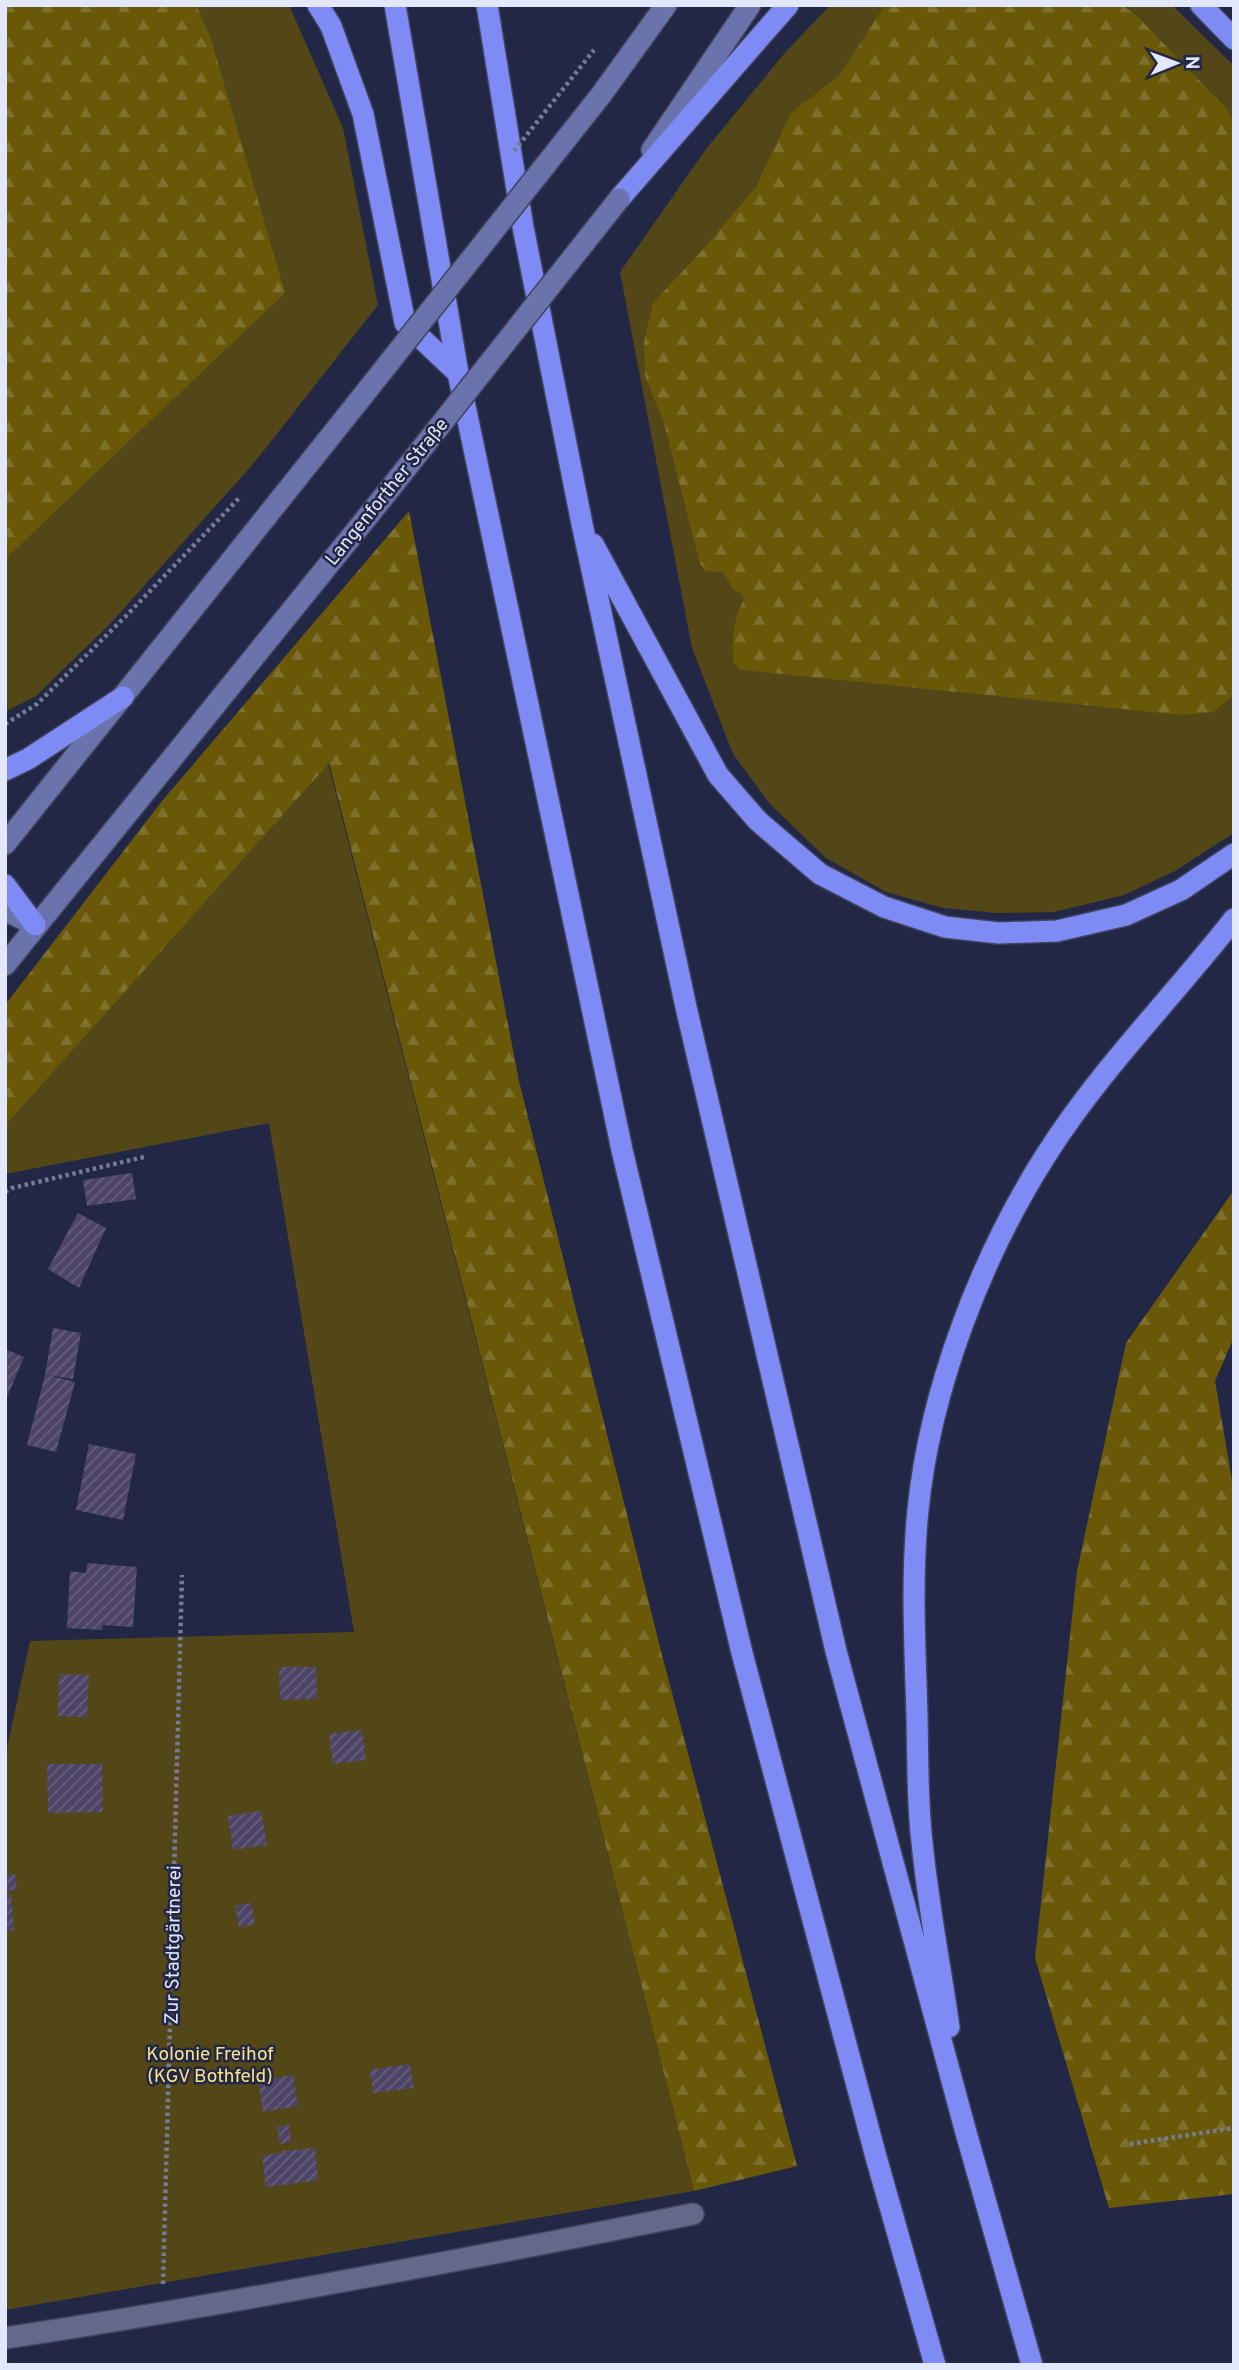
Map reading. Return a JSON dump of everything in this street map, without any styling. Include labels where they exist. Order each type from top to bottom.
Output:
[{"type":"highway","points":[[318,5],[331,26],[363,114],[405,323],[458,373]]},
{"type":"highway","points":[[395,5],[458,373],[622,1150],[739,1640],[872,2144],[935,2365]]},
{"type":"highway","points":[[487,5],[523,227],[582,524],[686,1007],[836,1651],[965,2130],[1032,2365]]},
{"type":"highway","points":[[620,199],[789,5]]},
{"type":"highway","points":[[1201,5],[1234,39]]},
{"type":"highway","points":[[582,524],[718,775],[758,821],[820,874],[884,907],[945,927],[999,933],[1057,932],[1126,915],[1181,890],[1234,854]]},
{"type":"highway","points":[[5,770],[28,760],[123,697]]},
{"type":"highway","points":[[5,885],[36,925]]},
{"type":"highway","points":[[965,2130],[921,1840],[913,1600],[918,1508],[933,1420],[959,1331],[993,1251],[1046,1156],[1103,1075],[1191,974],[1234,919]]},
{"type":"main road","points":[[5,844],[601,95],[666,5]]},
{"type":"main road","name":"Langenforther Straße","points":[[5,965],[620,199],[750,5]]},
{"type":"main road","points":[[5,909],[36,925]]},
{"type":"street","points":[[5,2338],[162,2314],[446,2264],[693,2214]]},
{"type":"path","points":[[5,724],[37,704],[245,492]]},
{"type":"path","points":[[5,1192],[12,1188],[144,1157]]},
{"type":"path","name":"Zur Stadtgärtnerei","points":[[162,2314],[182,1575]]},
{"type":"path","points":[[1130,2144],[1234,2128]]},
{"type":"green space","points":[[5,5],[289,5],[343,128],[378,305],[254,463],[110,624],[36,696],[5,712]]},
{"type":"green space","points":[[5,5],[196,5],[211,39],[285,293],[5,559]]},
{"type":"green space","points":[[830,5],[1172,5],[1234,66],[1234,833],[1175,871],[1124,895],[1054,912],[997,913],[943,908],[886,892],[826,858],[770,804],[733,754],[692,648],[620,272],[706,149],[783,55]]},
{"type":"green space","points":[[885,5],[1121,5],[1135,14],[1226,108],[1234,122],[1234,695],[1213,712],[1181,715],[742,670],[733,662],[735,622],[744,600],[723,572],[707,571],[700,564],[664,423],[645,376],[644,342],[653,303],[756,187],[791,113],[839,76]]},
{"type":"green space","points":[[409,511],[519,1081],[662,1655],[797,2166],[694,2191],[329,763],[5,1126],[5,1005],[162,801]]},
{"type":"green space","name":"Kolonie Freihof (KGV Bothfeld)","points":[[328,763],[694,2191],[5,2310],[5,1757],[30,1641],[354,1632],[269,1123],[5,1174],[5,1126]]},
{"type":"green space","points":[[1234,1190],[1234,1337],[1215,1381],[1234,1492],[1234,2194],[1109,2208],[1035,1958],[1077,1571],[1126,1343]]},
{"type":"building","points":[[132,1173],[136,1199],[87,1206],[83,1180]]},
{"type":"building","points":[[78,1213],[106,1228],[79,1288],[48,1269]]},
{"type":"building","points":[[53,1328],[81,1333],[73,1379],[48,1375],[75,1382],[56,1452],[27,1445],[45,1375]]},
{"type":"building","points":[[5,1349],[24,1357],[5,1402]]},
{"type":"building","points":[[89,1444],[136,1454],[123,1520],[76,1510]]},
{"type":"building","points":[[87,1563],[137,1567],[133,1627],[103,1625],[102,1630],[67,1628],[70,1571],[86,1573]]},
{"type":"building","points":[[279,1667],[316,1667],[317,1699],[280,1700]]},
{"type":"building","points":[[59,1674],[89,1675],[87,1717],[58,1716]]},
{"type":"building","points":[[362,1730],[366,1760],[333,1764],[329,1734]]},
{"type":"building","points":[[47,1764],[102,1764],[103,1812],[48,1813]]},
{"type":"building","points":[[261,1811],[267,1845],[233,1850],[228,1816]]},
{"type":"building","points":[[15,1874],[17,1890],[5,1891],[5,1875]]},
{"type":"building","points":[[11,1894],[14,1930],[5,1931],[5,1895]]},
{"type":"building","points":[[251,1903],[255,1924],[239,1927],[235,1906]]},
{"type":"building","points":[[410,2064],[414,2088],[373,2093],[370,2070]]},
{"type":"building","points":[[293,2075],[298,2106],[263,2112],[258,2081]]},
{"type":"building","points":[[289,2125],[291,2142],[280,2144],[277,2127]]},
{"type":"building","points":[[315,2148],[318,2180],[266,2187],[262,2155]]}]
